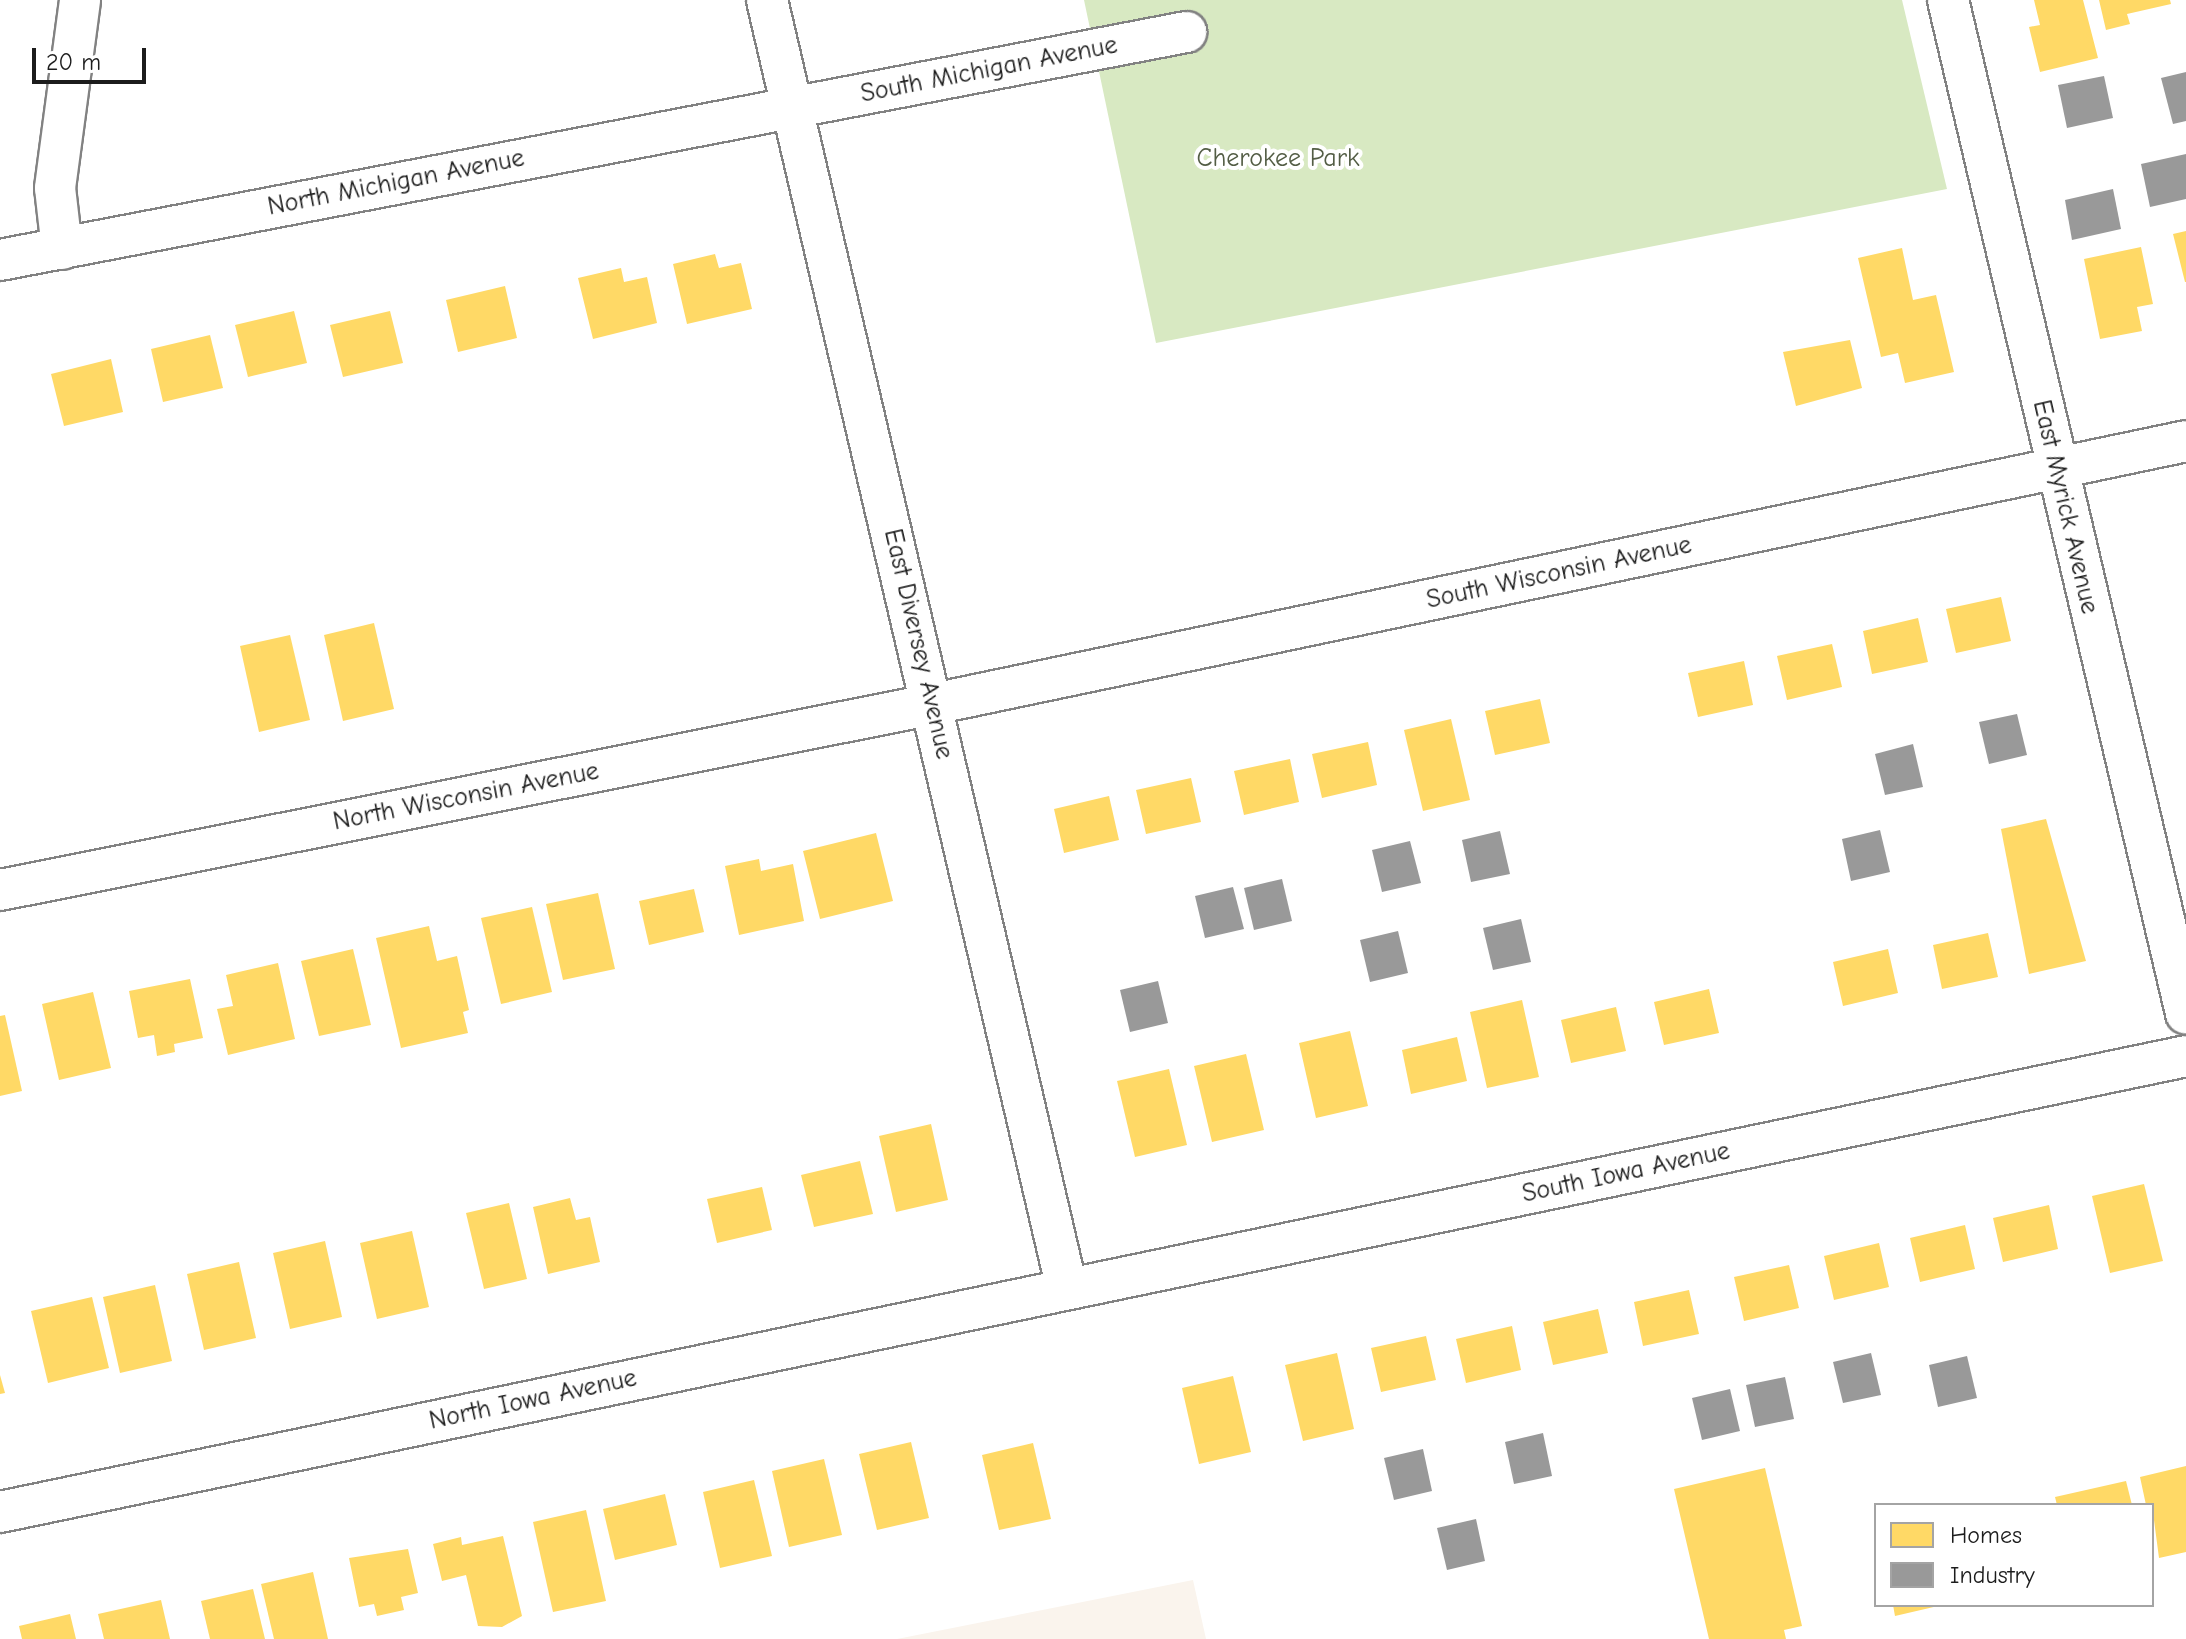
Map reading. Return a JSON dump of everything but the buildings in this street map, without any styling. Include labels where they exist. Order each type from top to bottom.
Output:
[{"type":"street","points":[[62,249],[55,188],[80,0]]},
{"type":"street","name":"East Diversey Avenue","points":[[767,0],[1067,1289]]},
{"type":"street","name":"East Myrick Avenue","points":[[1948,0],[2055,469],[2186,1013]]},
{"type":"street","name":"South Michigan Avenue","points":[[792,106],[1186,32]]},
{"type":"street","name":"North Michigan Avenue","points":[[0,260],[792,106]]},
{"type":"street","name":"South Wisconsin Avenue","points":[[933,704],[2186,441]]},
{"type":"street","name":"North Wisconsin Avenue","points":[[0,890],[933,704]]},
{"type":"street","name":"South Iowa Avenue","points":[[1067,1289],[2186,1056]]},
{"type":"street","name":"North Iowa Avenue","points":[[0,1512],[1067,1289]]},
{"type":"shaded area","points":[[1193,1580],[1206,1639],[897,1639]]},
{"type":"green space","name":"Cherokee Park","points":[[1084,0],[1902,0],[1947,189],[1156,343]]}]
